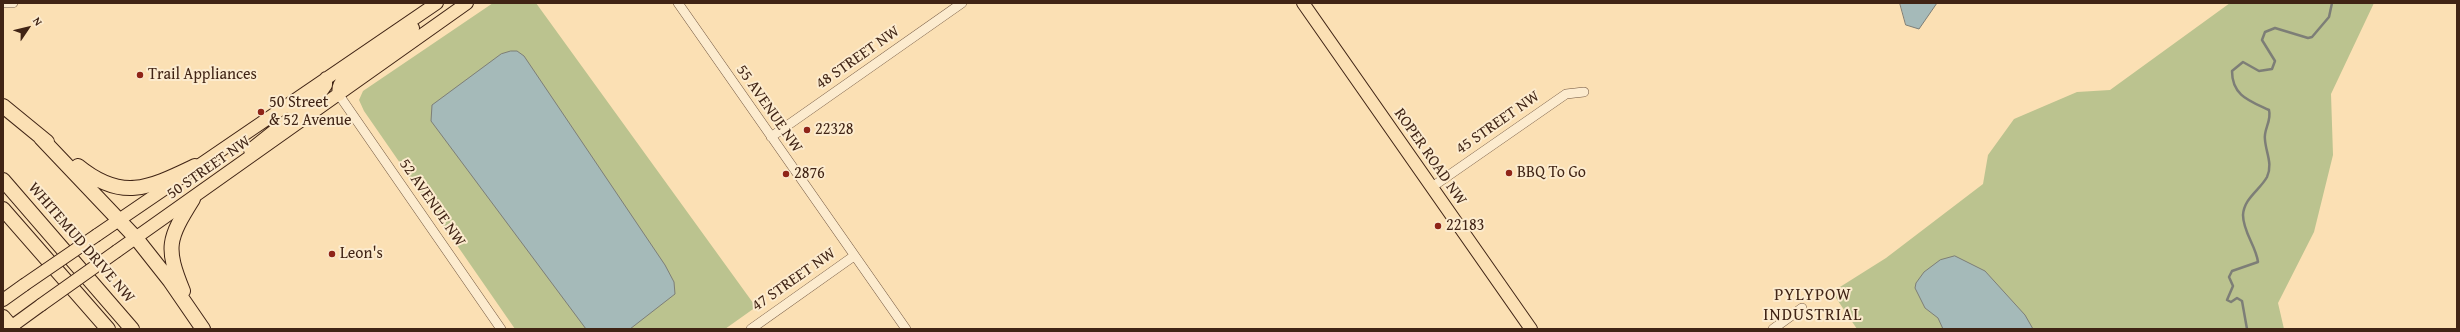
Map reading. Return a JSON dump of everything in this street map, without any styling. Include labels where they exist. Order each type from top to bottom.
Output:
[{"type":"highway","points":[[3,106],[41,138],[94,178],[109,185],[135,190],[160,183],[195,166]]},
{"type":"highway","points":[[41,138],[136,238],[193,313],[203,329]]},
{"type":"highway","name":"WHITEMUD DRIVE NW","points":[[3,180],[132,329]]},
{"type":"highway","points":[[193,199],[173,234],[171,248],[172,262],[193,313]]},
{"type":"highway","points":[[3,208],[108,329]]},
{"type":"main road","name":"50 STREET NW","points":[[3,300],[97,234],[120,220],[195,166],[437,3]]},
{"type":"main road","points":[[339,95],[338,90],[340,84],[346,77],[410,31],[441,3]]},
{"type":"main road","name":"50 STREET NW","points":[[9,325],[41,305],[193,199],[468,3]]},
{"type":"main road","name":"ROPER ROAD NW","points":[[1303,3],[1530,329]]},
{"type":"main road","points":[[231,172],[255,145],[319,95],[326,85],[326,78]]},
{"type":"street","name":"55 AVENUE NW","points":[[678,3],[906,329]]},
{"type":"street","name":"48 STREET NW","points":[[771,137],[962,3]]},
{"type":"street","name":"45 STREET NW","points":[[1432,187],[1566,94],[1584,92]]},
{"type":"street","name":"52 AVENUE NW","points":[[339,95],[501,329]]},
{"type":"street","name":"47 STREET NW","points":[[751,329],[854,256]]},
{"type":"street","points":[[1773,329],[1802,308]]},
{"type":"green space","points":[[493,3],[536,3],[756,307],[725,329],[515,329],[364,111],[359,100],[363,91]]},
{"type":"green space","points":[[2230,3],[2374,3],[2331,94],[2333,155],[2314,232],[2278,303],[2284,329],[1857,329],[1832,292],[1886,258],[1983,184],[1988,155],[2014,119],[2077,92],[2110,90]]},
{"type":"shaded area","points":[[1900,3],[1937,3],[1919,29],[1906,25]]},
{"type":"shaded area","points":[[517,51],[524,56],[665,265],[674,282],[675,294],[630,329],[586,329],[431,121],[432,105],[501,54]]},
{"type":"shaded area","points":[[1955,256],[1985,271],[2025,315],[2033,329],[1943,329],[1938,318],[1925,308],[1915,288],[1916,283],[1924,272],[1940,260]]},
{"type":"waterway","points":[[2247,329],[2242,301],[2237,298],[2231,302],[2227,300],[2233,286],[2229,277],[2232,271],[2258,262],[2255,250],[2245,227],[2243,215],[2249,199],[2264,182],[2269,172],[2265,133],[2270,114],[2269,110],[2249,100],[2239,92],[2235,86],[2232,71],[2243,62],[2259,71],[2272,69],[2275,61],[2262,40],[2265,32],[2275,28],[2308,38],[2312,37],[2329,17],[2332,3]]},
{"type":"place","name":"Trail Appliances","points":[[140,75]]},
{"type":"place","name":"50 Street & 52 Avenue","points":[[261,112]]},
{"type":"place","name":"22328","points":[[807,130]]},
{"type":"place","name":"BBQ To Go","points":[[1509,173]]},
{"type":"place","name":"2876","points":[[786,174]]},
{"type":"place","name":"22183","points":[[1438,226]]},
{"type":"place","name":"Leon's","points":[[332,254]]},
{"type":"district","name":"PYLYPOW INDUSTRIAL","points":[[1813,306]]}]
